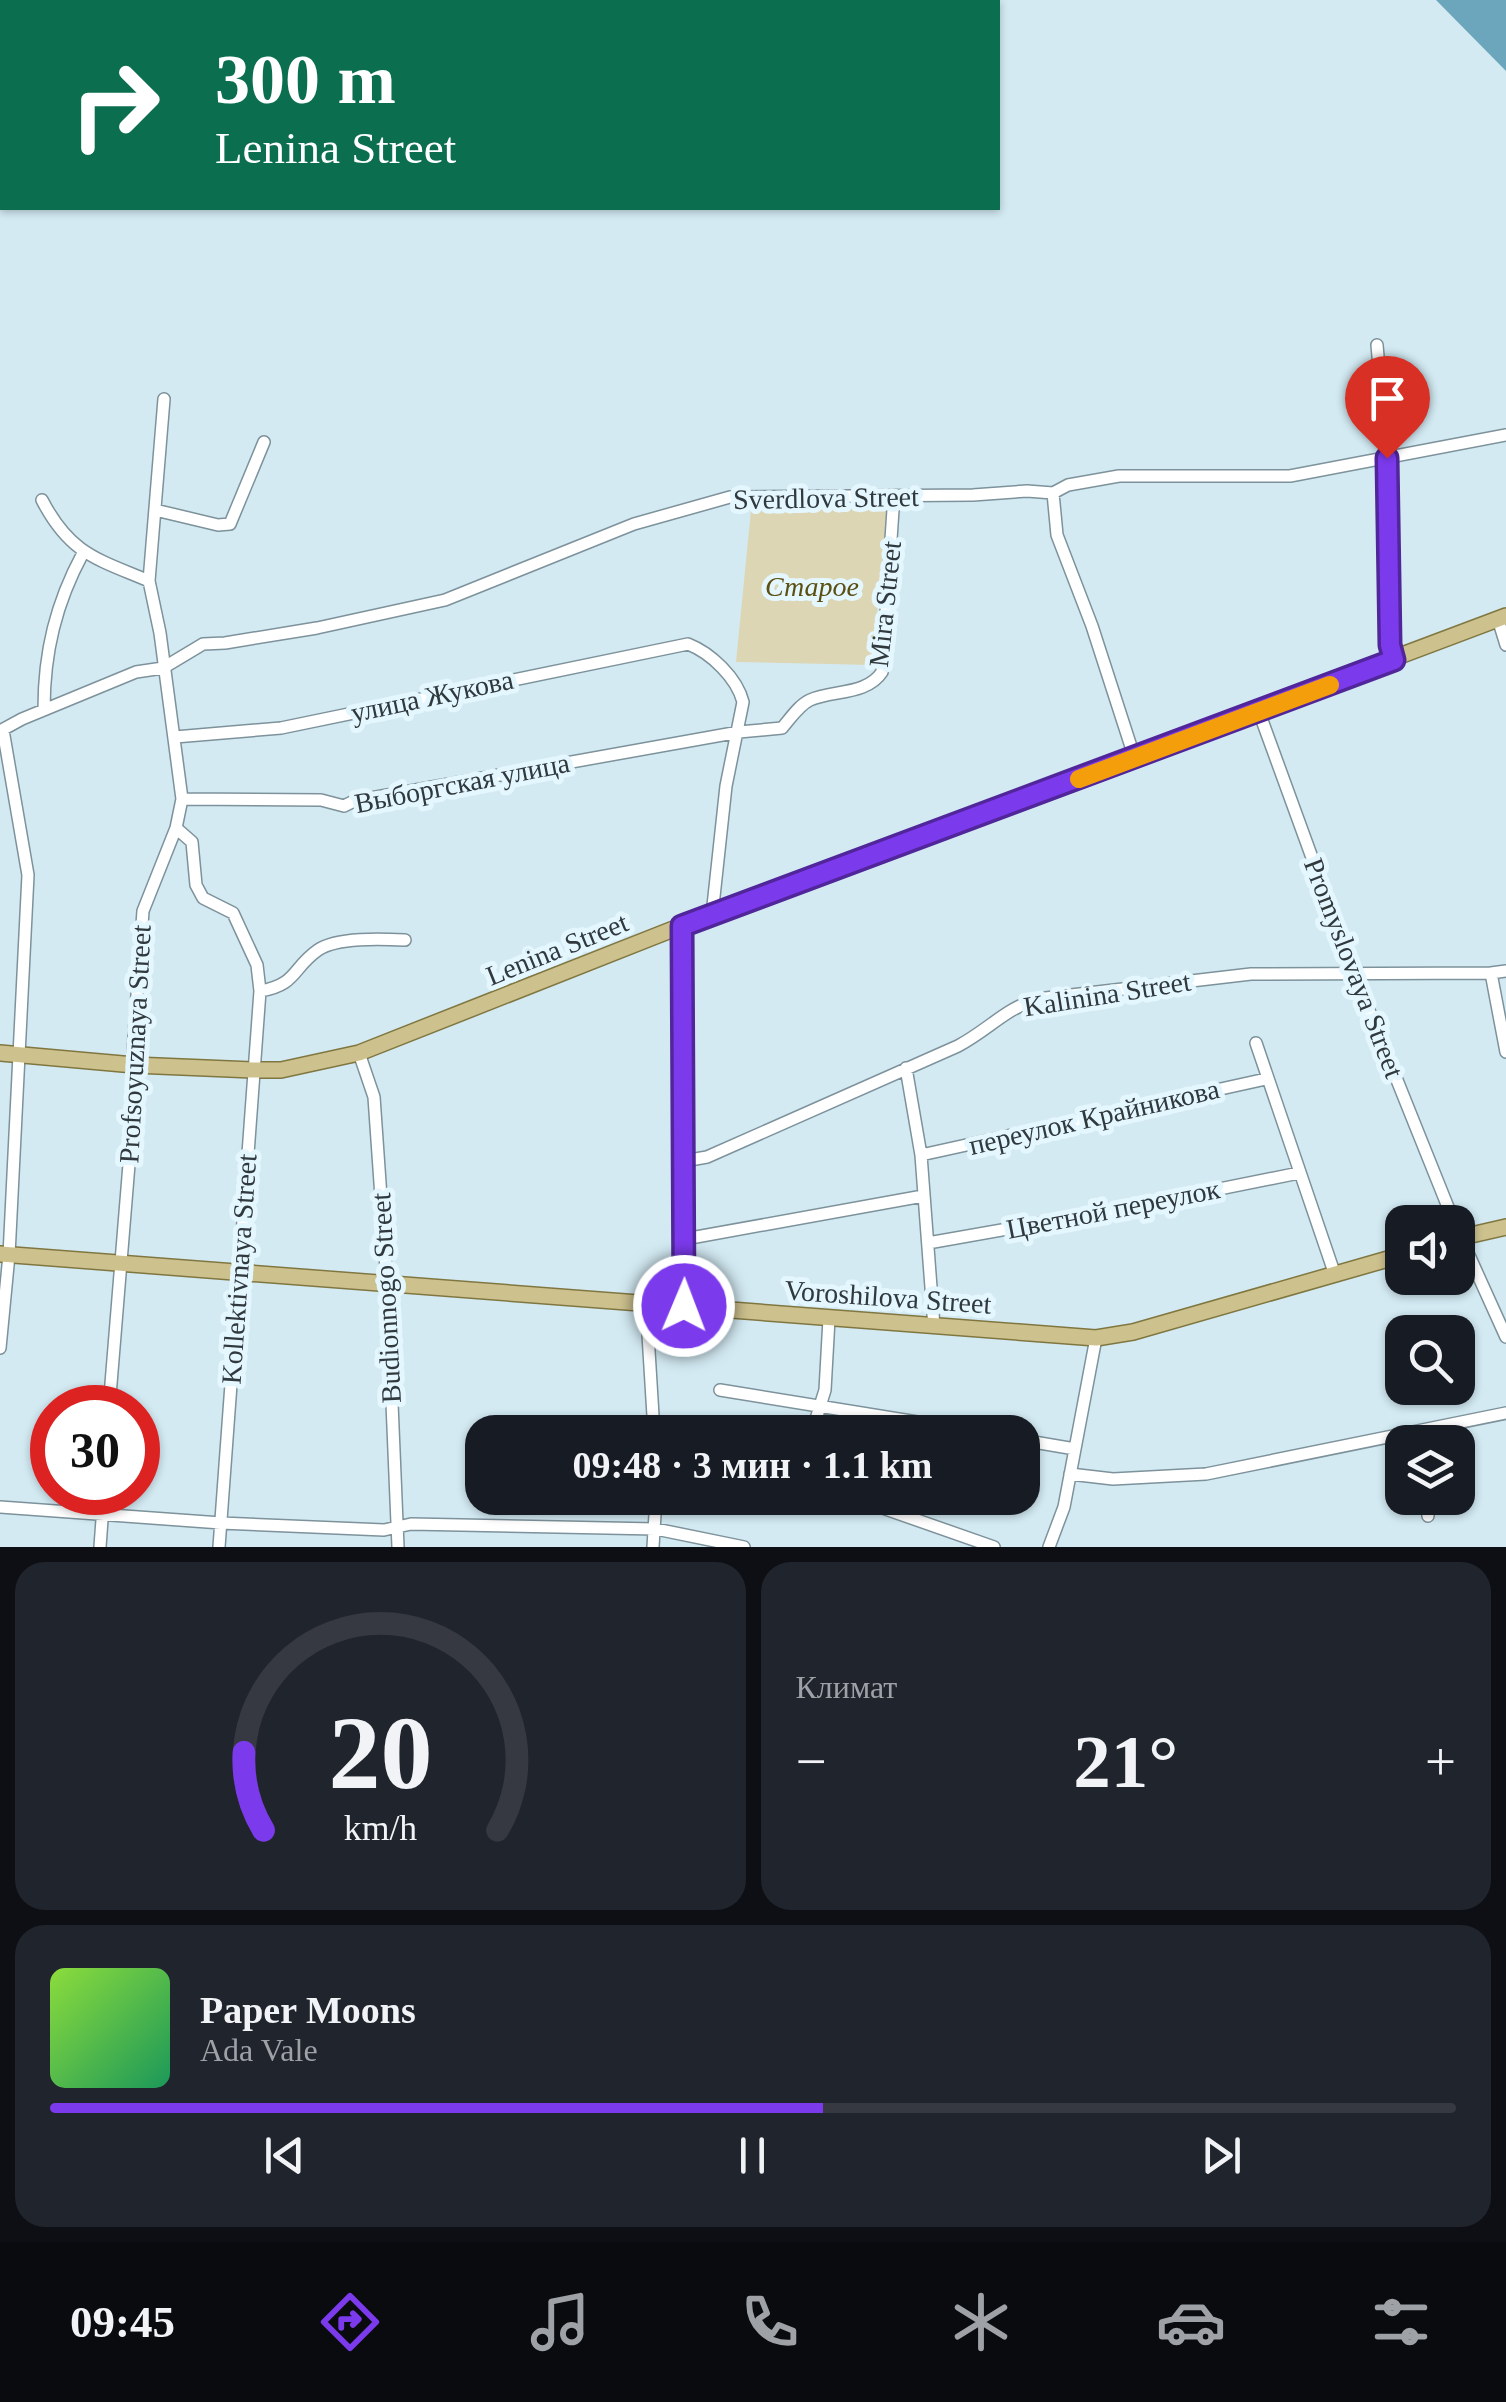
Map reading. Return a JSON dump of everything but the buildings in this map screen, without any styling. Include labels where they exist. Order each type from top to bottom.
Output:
[{"type":"main road","name":"Lenina Street","points":[[0,1054],[134,1066],[254,1070],[317,1064],[359,1052],[682,926],[1502,618]]},
{"type":"main road","points":[[1475,1230],[1506,1226]]},
{"type":"main road","name":"Voroshilova Street","points":[[4,1254],[1096,1338],[1133,1332],[1385,1260]]},
{"type":"street","points":[[1377,345],[1387,458],[1390,645],[1394,660]]},
{"type":"street","name":"Profsoyuznaya Street","points":[[112,1385],[136,1080],[143,911],[176,828],[182,800],[150,581],[164,399]]},
{"type":"street","name":"Sverdlova Street","points":[[2,730],[136,672],[163,668],[203,644],[226,644],[317,628],[445,600],[634,524],[730,497],[974,496],[1027,491],[1053,494],[1068,485],[1119,476],[1290,476],[1506,435]]},
{"type":"street","points":[[155,510],[218,526],[230,524],[264,442]]},
{"type":"street","points":[[1053,494],[1057,535],[1135,758]]},
{"type":"street","name":"Mira Street","points":[[739,732],[782,728],[806,701],[856,690],[876,680],[882,672],[894,495]]},
{"type":"street","points":[[42,500],[52,520],[83,553],[150,581]]},
{"type":"street","points":[[44,710],[52,623],[83,553]]},
{"type":"street","points":[[1502,618],[1506,645]]},
{"type":"street","name":"улица Жукова","points":[[175,737],[281,728],[688,644],[700,648],[740,688],[743,702],[739,732]]},
{"type":"street","name":"Promyslovaya Street","points":[[1259,712],[1354,973],[1446,1205]]},
{"type":"street","points":[[0,1348],[28,875],[2,730]]},
{"type":"street","points":[[712,916],[726,786],[739,732]]},
{"type":"street","name":"Выборгская улица","points":[[182,800],[320,800],[344,806],[354,801],[739,732]]},
{"type":"street","name":"Kollektivnaya Street","points":[[176,828],[192,842],[196,884],[203,898],[233,913],[257,966],[260,991],[219,1547]]},
{"type":"street","points":[[682,926],[684,1306]]},
{"type":"street","points":[[260,991],[282,987],[320,948],[358,938],[406,940]]},
{"type":"street","name":"Kalinina Street","points":[[684,1161],[706,1157],[906,1068],[985,1031],[1014,1006],[1037,1000],[1251,974],[1506,971]]},
{"type":"street","points":[[1491,974],[1506,1052]]},
{"type":"street","points":[[1256,1044],[1335,1275]]},
{"type":"street","name":"Budionnogo Street","points":[[359,1052],[374,1096],[398,1547]]},
{"type":"street","points":[[906,1068],[921,1155],[934,1327]]},
{"type":"street","name":"переулок Крайникова","points":[[921,1155],[1266,1079]]},
{"type":"street","name":"Цветной переулок","points":[[928,1243],[1298,1173]]},
{"type":"street","points":[[685,1239],[923,1196]]},
{"type":"street","name":"Promyslovaya Street","points":[[1475,1271],[1506,1337]]},
{"type":"street","points":[[646,1302],[653,1415]]},
{"type":"street","points":[[818,1415],[830,1319]]},
{"type":"street","points":[[1049,1547],[1064,1507],[1096,1338]]},
{"type":"street","points":[[720,1390],[876,1415]]},
{"type":"street","points":[[1461,1425],[1506,1413]]},
{"type":"street","points":[[1070,1474],[1113,1479],[1206,1474],[1385,1442]]},
{"type":"street","points":[[1040,1443],[1075,1448]]},
{"type":"street","points":[[0,1507],[384,1530],[411,1524],[656,1529],[744,1547]]},
{"type":"street","points":[[653,1547],[656,1515]]},
{"type":"street","points":[[903,1515],[994,1547]]},
{"type":"street","points":[[100,1547],[102,1516]]},
{"type":"green space","name":"Старое","points":[[888,504],[872,665],[736,662],[751,510]]},
{"type":"water","points":[[1436,0],[1506,0],[1506,71]]},
{"type":"slow traffic","points":[[1079,779],[1330,685]]},
{"type":"route","points":[[684,1306],[682,926],[1394,660],[1390,645],[1387,458]]}]
